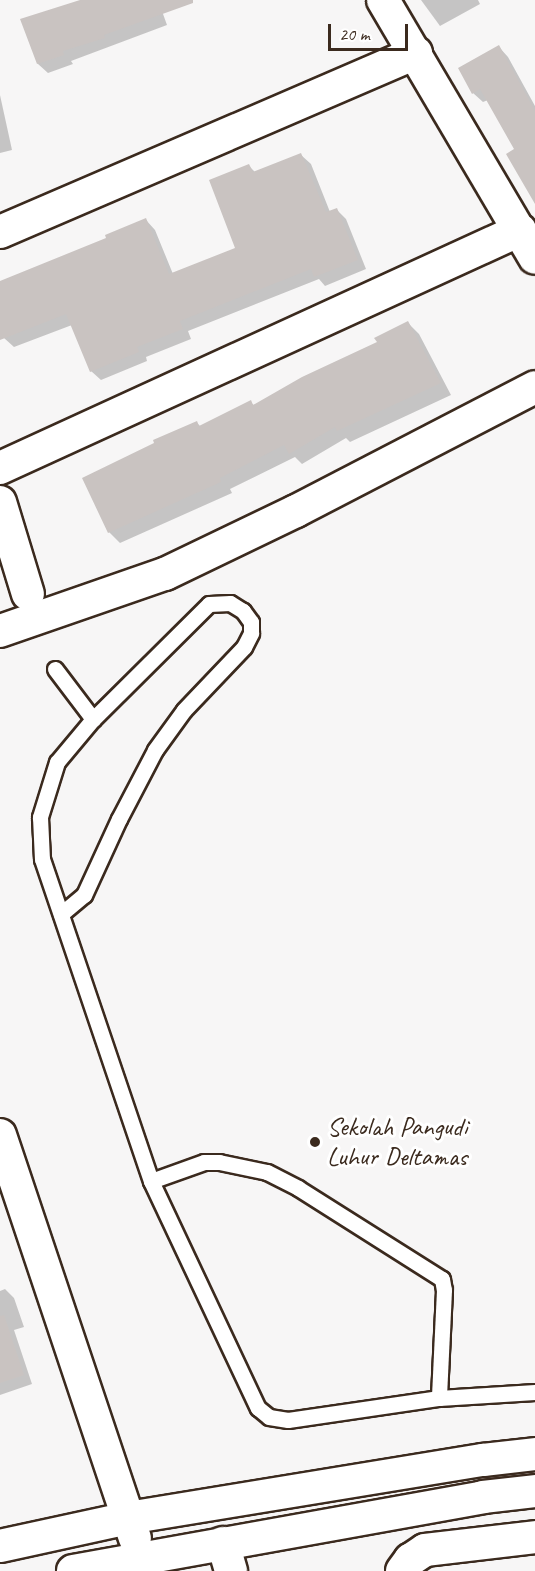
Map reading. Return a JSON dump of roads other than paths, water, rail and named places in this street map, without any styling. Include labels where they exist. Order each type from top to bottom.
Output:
[{"type":"street","points":[[383,0],[535,258]]},
{"type":"street","points":[[0,232],[416,53]]},
{"type":"street","points":[[0,468],[520,230]]},
{"type":"street","points":[[0,632],[165,574],[296,512],[535,387]]},
{"type":"street","points":[[0,502],[28,594]]},
{"type":"street","points":[[0,1135],[141,1558]]},
{"type":"street","points":[[0,1546],[128,1518],[535,1454]]},
{"type":"street","points":[[73,1571],[141,1558],[227,1557],[483,1497],[535,1491]]},
{"type":"street","points":[[402,1571],[410,1560],[424,1550],[535,1537]]},
{"type":"lane","points":[[61,914],[84,895],[119,819],[155,750],[184,710],[244,647],[251,633],[251,622],[243,611],[230,603],[209,604],[93,719],[57,762],[40,817],[42,860],[151,1181],[262,1413],[288,1420],[439,1398],[535,1392]]},
{"type":"lane","points":[[55,669],[93,719]]},
{"type":"lane","points":[[151,1181],[204,1162],[219,1162],[267,1172],[298,1188],[442,1278],[444,1285],[439,1398]]},
{"type":"place","name":"Sekolah Pangudi Luhur Deltamas","points":[[315,1142]]}]
